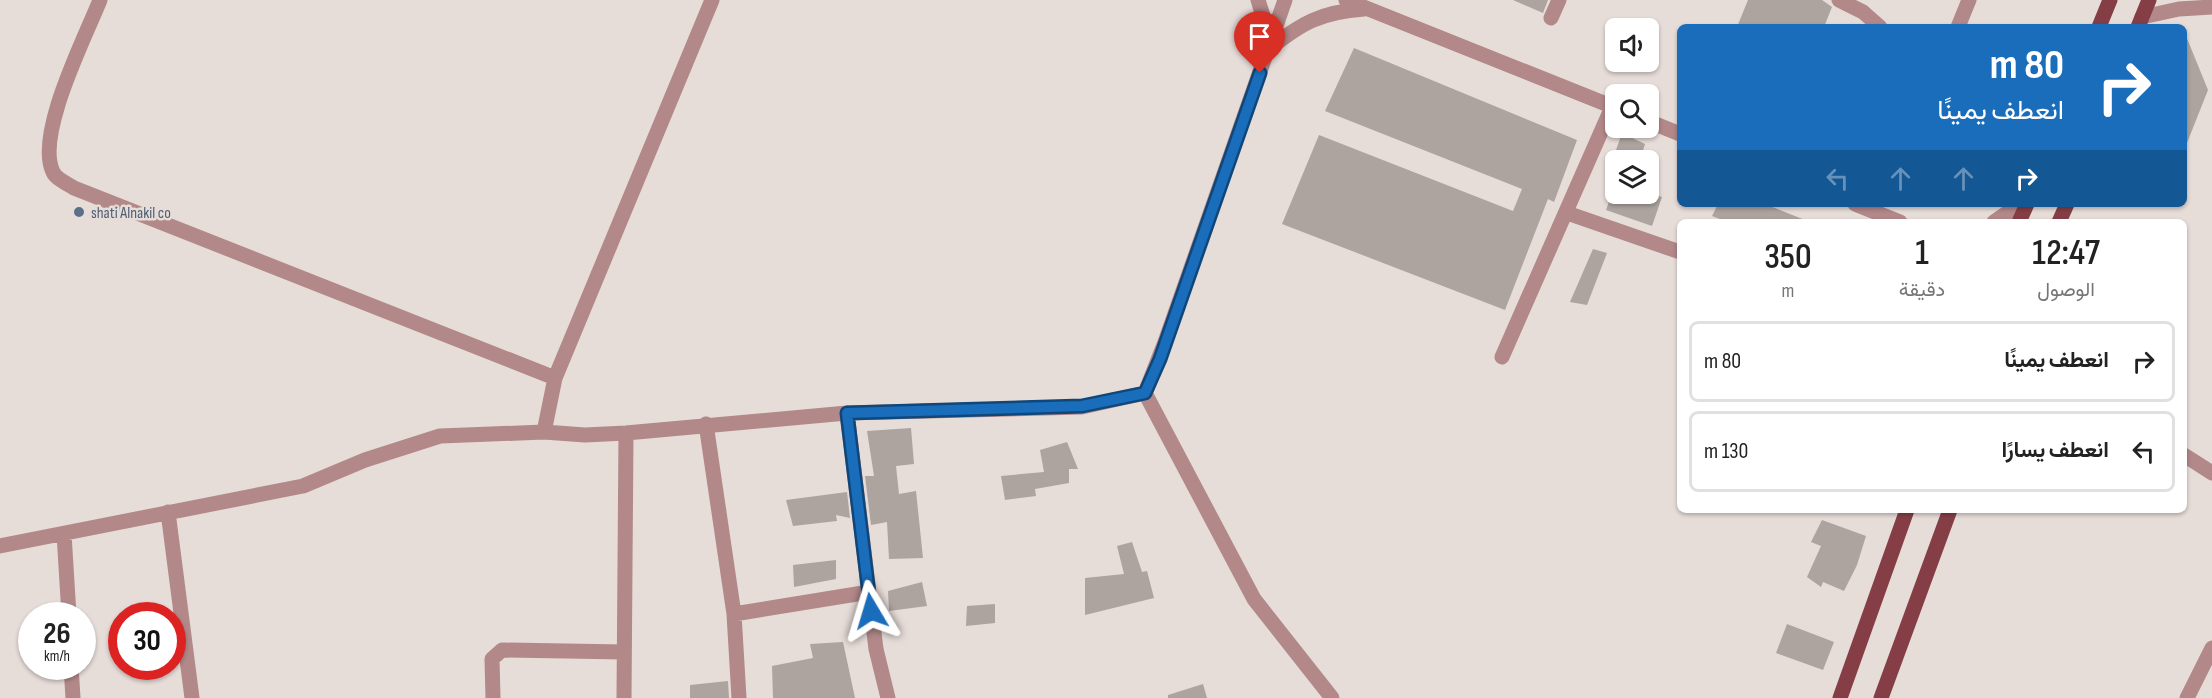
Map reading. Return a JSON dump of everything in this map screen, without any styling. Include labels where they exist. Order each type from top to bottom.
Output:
[{"type":"main road","points":[[2100,24],[2110,0]]},
{"type":"main road","points":[[2140,22],[2149,0]]},
{"type":"main road","points":[[1840,698],[1906,513]]},
{"type":"main road","points":[[1881,698],[1949,513]]},
{"type":"street","points":[[100,0],[52,122],[47,151],[53,174],[75,188],[555,378]]},
{"type":"street","points":[[544,432],[555,378],[712,0]]},
{"type":"street","points":[[1258,0],[1269,46]]},
{"type":"street","points":[[1145,393],[1158,364],[1285,0]]},
{"type":"street","points":[[1551,18],[1559,0]]},
{"type":"street","points":[[1839,0],[1863,12],[1877,24]]},
{"type":"street","points":[[1959,24],[1970,0]]},
{"type":"street","points":[[1269,46],[1318,16],[1339,11],[1355,3],[1605,103]]},
{"type":"street","points":[[2140,22],[2179,9],[2212,8]]},
{"type":"street","points":[[1659,125],[1677,133]]},
{"type":"street","points":[[1502,357],[1605,127]]},
{"type":"street","points":[[1862,207],[1892,219]]},
{"type":"street","points":[[1998,219],[2016,207]]},
{"type":"street","points":[[1566,213],[1677,251]]},
{"type":"street","points":[[0,546],[303,486],[365,460],[440,436],[544,432],[585,435],[847,413],[1082,406],[1145,393]]},
{"type":"street","points":[[1145,393],[1254,599],[1332,698]]},
{"type":"street","points":[[847,413],[876,649],[888,698]]},
{"type":"street","points":[[706,424],[734,614],[739,698]]},
{"type":"street","points":[[624,698],[626,433]]},
{"type":"street","points":[[2187,457],[2212,473]]},
{"type":"street","points":[[168,512],[192,698]]},
{"type":"street","points":[[64,534],[68,602]]},
{"type":"street","points":[[734,614],[869,592]]},
{"type":"street","points":[[493,698],[492,659],[502,650],[624,652]]},
{"type":"street","points":[[2187,698],[2211,652]]},
{"type":"street","points":[[72,680],[73,698]]},
{"type":"building","points":[[1513,0],[1548,0],[1543,13]]},
{"type":"building","points":[[1748,0],[1822,0],[1832,7],[1825,24],[1738,24]]},
{"type":"building","points":[[2187,38],[2208,90],[2187,143]]},
{"type":"building","points":[[1354,48],[1577,140],[1554,202],[1548,199],[1505,310],[1282,224],[1319,135],[1513,211],[1522,189],[1325,111]]},
{"type":"building","points":[[1620,138],[1632,138],[1645,144],[1643,150],[1616,150]]},
{"type":"building","points":[[1659,196],[1662,197],[1652,226],[1606,210],[1608,204],[1659,204]]},
{"type":"building","points":[[1716,207],[1772,207],[1802,219],[1720,219],[1712,216]]},
{"type":"building","points":[[1593,249],[1607,253],[1587,305],[1570,302]]},
{"type":"building","points":[[911,428],[914,464],[896,466],[899,494],[916,491],[923,558],[889,559],[887,522],[871,525],[865,476],[874,476],[867,431]]},
{"type":"building","points":[[1067,442],[1078,469],[1069,469],[1069,483],[1035,489],[1036,496],[1005,500],[1001,476],[1044,472],[1040,450]]},
{"type":"building","points":[[847,492],[850,518],[836,515],[837,521],[793,526],[786,500]]},
{"type":"building","points":[[1822,520],[1866,536],[1857,565],[1844,591],[1823,582],[1821,587],[1807,577],[1821,546],[1811,542]]},
{"type":"building","points":[[1132,542],[1142,572],[1147,571],[1154,598],[1085,615],[1085,578],[1124,574],[1117,546]]},
{"type":"building","points":[[836,560],[836,579],[794,587],[793,565]]},
{"type":"building","points":[[922,582],[927,606],[889,611],[888,591]]},
{"type":"building","points":[[995,604],[995,623],[966,626],[967,606]]},
{"type":"building","points":[[1787,624],[1834,642],[1823,670],[1776,653]]},
{"type":"building","points":[[843,642],[855,698],[773,698],[772,666],[813,658],[810,644]]},
{"type":"building","points":[[728,681],[729,698],[690,698],[690,685]]},
{"type":"building","points":[[1203,684],[1207,698],[1168,698],[1168,695]]},
{"type":"place","name":"shati Alnakil co","points":[[79,212]]},
{"type":"route","points":[[871,611],[847,413],[1082,406],[1145,393],[1160,359],[1260,73]]}]
